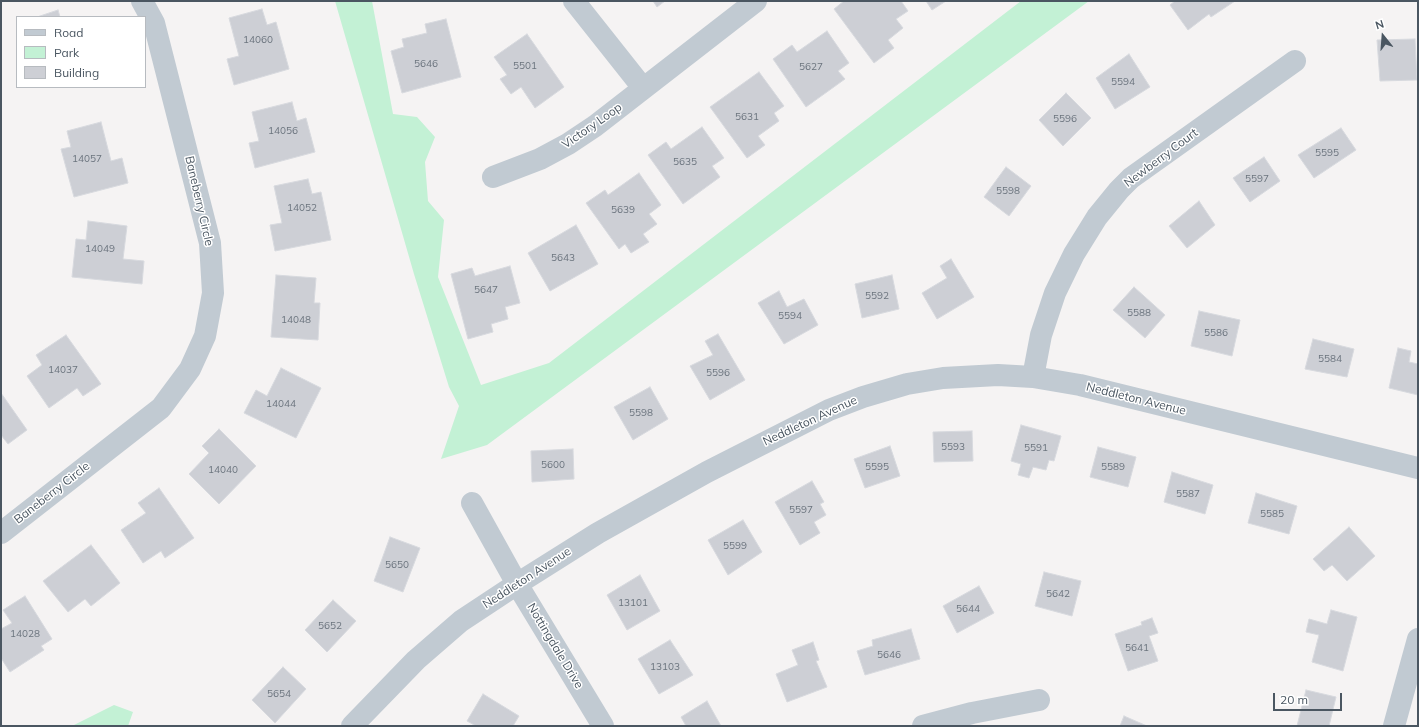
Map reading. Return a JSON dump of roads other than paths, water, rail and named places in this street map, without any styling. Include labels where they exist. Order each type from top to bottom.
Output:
[{"type":"street","name":"Baneberry Circle","points":[[1,533],[129,435],[161,408],[190,368],[205,336],[213,293],[210,243],[154,23],[142,1]]},
{"type":"street","points":[[574,1],[643,88]]},
{"type":"street","name":"Victory Loop","points":[[493,177],[540,159],[568,144],[595,126],[756,1]]},
{"type":"street","name":"Newberry Court","points":[[1033,377],[1041,335],[1055,293],[1074,254],[1097,217],[1119,190],[1131,178],[1295,62]]},
{"type":"street","name":"Neddleton Avenue","points":[[352,726],[416,660],[461,621],[598,533],[707,472],[829,410],[863,397],[900,386],[943,378],[998,375],[1033,377],[1080,385],[1418,468]]},
{"type":"street","name":"Nottingdale Drive","points":[[472,503],[517,584],[603,726]]},
{"type":"street","points":[[1394,726],[1418,639]]},
{"type":"street","points":[[923,726],[972,713],[1039,700]]}]
